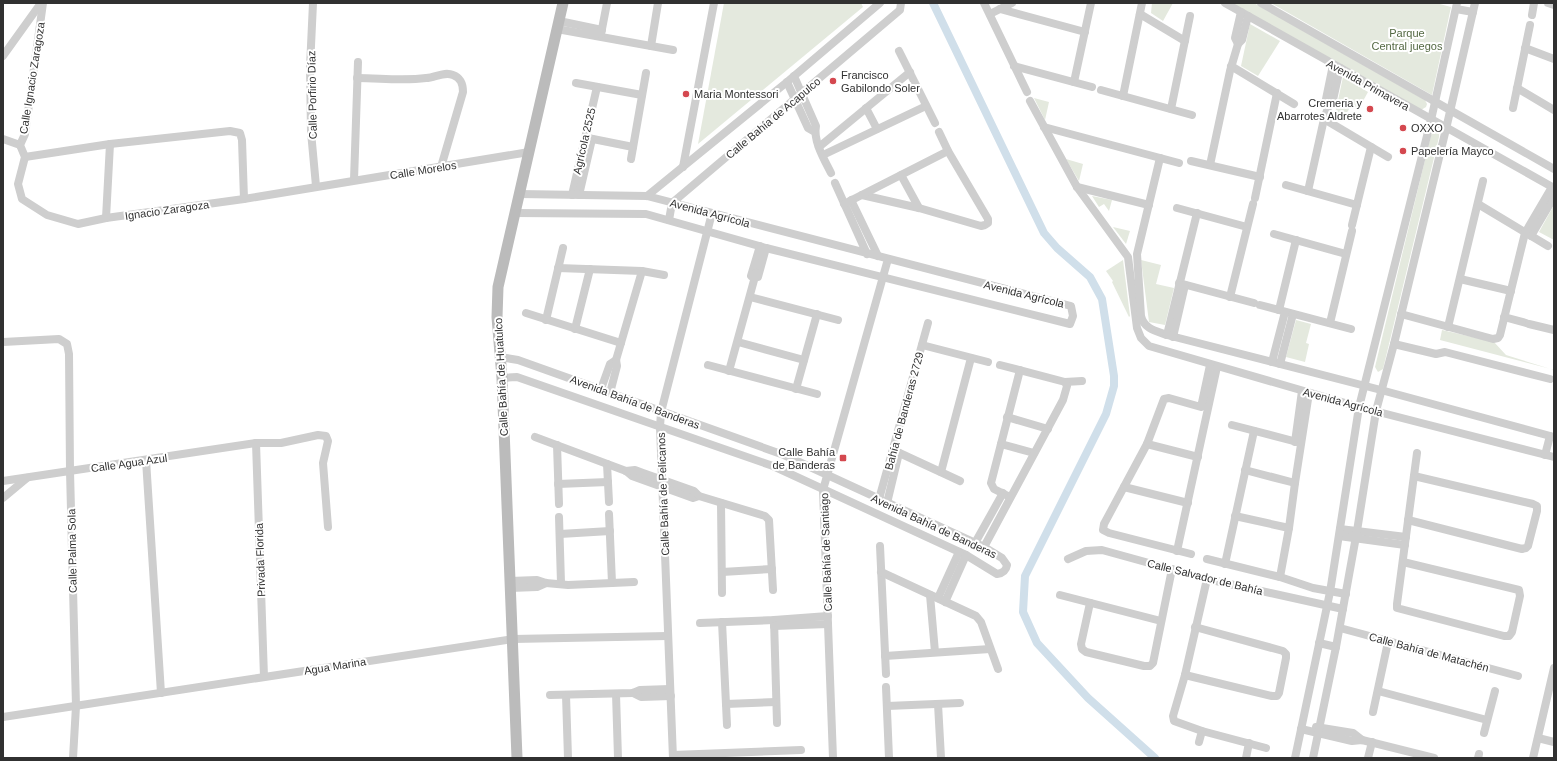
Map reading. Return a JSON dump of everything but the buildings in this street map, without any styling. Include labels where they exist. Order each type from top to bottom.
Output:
[{"type":"street","points":[[3,56],[42,3]]},
{"type":"street","name":"Calle Ignacio Zaragoza","points":[[25,157],[20,145],[25,134],[42,3]]},
{"type":"street","name":"Calle Porfirio Díaz","points":[[313,3],[310,67],[310,110],[316,186]]},
{"type":"street","name":"Calle Bahía de Huatulco","points":[[517,758],[502,378],[497,317],[498,286],[563,3]]},
{"type":"street","points":[[601,33],[607,3]]},
{"type":"street","points":[[651,46],[658,3]]},
{"type":"street","points":[[683,167],[714,3]]},
{"type":"street","name":"Calle Bahía de Acapulco","points":[[672,203],[900,10],[901,3]]},
{"type":"street","points":[[984,3],[1027,92]]},
{"type":"street","points":[[990,14],[1012,3]]},
{"type":"street","points":[[1074,82],[1091,3]]},
{"type":"street","points":[[1123,96],[1142,3]]},
{"type":"street","name":"Avenida Primavera","points":[[1225,3],[1336,67],[1553,188]]},
{"type":"street","name":"Avenida Primavera","points":[[1261,3],[1554,169]]},
{"type":"street","points":[[1313,758],[1340,628],[1376,411],[1394,344],[1451,110],[1475,3]]},
{"type":"street","points":[[1532,15],[1534,3]]},
{"type":"street","points":[[1548,3],[1554,5]]},
{"type":"street","name":"Calle Bahía de Acapulco","points":[[647,196],[787,82],[875,4]]},
{"type":"street","points":[[1296,758],[1330,592],[1359,407],[1431,120],[1457,6],[1473,12]]},
{"type":"street","points":[[1000,9],[1085,32]]},
{"type":"street","points":[[1140,14],[1185,41]]},
{"type":"street","points":[[1210,166],[1231,66],[1238,44],[1242,40],[1244,14]]},
{"type":"street","points":[[1171,109],[1190,16]]},
{"type":"street","points":[[558,25],[601,33],[673,50]]},
{"type":"street","points":[[1513,108],[1530,25]]},
{"type":"street","points":[[1525,48],[1554,59]]},
{"type":"street","points":[[900,51],[935,123]]},
{"type":"street","points":[[354,180],[358,62]]},
{"type":"street","points":[[1014,66],[1092,87]]},
{"type":"street","points":[[1231,66],[1294,104]]},
{"type":"street","points":[[1308,191],[1324,118],[1329,105],[1326,99],[1336,67]]},
{"type":"street","points":[[821,151],[866,108],[910,72]]},
{"type":"street","points":[[631,159],[646,73]]},
{"type":"street","points":[[358,78],[411,80],[445,74],[454,75],[460,79],[463,85],[463,92],[441,167]]},
{"type":"street","points":[[794,76],[816,126],[814,132]]},
{"type":"street","points":[[787,82],[808,128],[814,132],[830,173]]},
{"type":"street","points":[[576,83],[642,95]]},
{"type":"street","name":"Agrícola 2525","points":[[576,195],[589,138],[597,87]]},
{"type":"street","points":[[1517,88],[1554,110]]},
{"type":"street","points":[[1101,90],[1192,114]]},
{"type":"street","points":[[1230,297],[1260,177],[1276,93]]},
{"type":"street","points":[[1030,100],[1077,187],[1128,257],[1137,254]]},
{"type":"street","points":[[821,151],[878,129],[926,106]]},
{"type":"street","points":[[866,108],[878,129]]},
{"type":"street","points":[[1324,118],[1388,157]]},
{"type":"street","points":[[1044,128],[1179,162]]},
{"type":"street","points":[[25,157],[110,144],[230,131],[240,133],[242,140],[244,199]]},
{"type":"street","points":[[862,195],[919,208],[985,226],[988,223],[988,219],[948,151],[939,132]]},
{"type":"street","points":[[589,138],[633,147]]},
{"type":"street","points":[[3,139],[20,145]]},
{"type":"street","points":[[106,218],[110,144]]},
{"type":"street","points":[[1330,323],[1371,147]]},
{"type":"street","points":[[848,202],[948,151]]},
{"type":"street","name":"Calle Morelos","points":[[316,186],[529,152]]},
{"type":"street","name":"Ignacio Zaragoza","points":[[25,157],[18,184],[22,199],[47,215],[78,224],[106,218],[244,199],[316,186]]},
{"type":"street","points":[[1153,349],[1149,338],[1153,333],[1153,330],[1144,324],[1142,320],[1137,254],[1160,158]]},
{"type":"street","points":[[1191,161],[1260,177]]},
{"type":"street","points":[[901,175],[919,208]]},
{"type":"street","points":[[1448,327],[1483,182]]},
{"type":"street","points":[[835,183],[848,202],[878,256]]},
{"type":"street","points":[[1286,185],[1357,205]]},
{"type":"street","points":[[1077,187],[1149,205]]},
{"type":"street","points":[[1401,314],[1448,327],[1498,338],[1500,336],[1504,317],[1528,235],[1553,188]]},
{"type":"street","name":"Avenida Agrícola","points":[[515,213],[646,214],[763,247],[1070,324],[1073,316],[1071,306],[647,196],[519,194]]},
{"type":"street","points":[[1528,235],[1554,196]]},
{"type":"street","points":[[848,202],[867,254]]},
{"type":"street","points":[[669,220],[672,203]]},
{"type":"street","points":[[1478,204],[1552,248]]},
{"type":"street","points":[[1177,208],[1247,227]]},
{"type":"street","name":"Calle Bahía de Pelícanos","points":[[673,756],[660,427],[661,412],[712,213]]},
{"type":"street","points":[[1170,336],[1197,213]]},
{"type":"street","points":[[1274,234],[1346,254]]},
{"type":"street","points":[[1276,363],[1286,312],[1296,240]]},
{"type":"street","points":[[730,371],[756,273],[751,276],[763,247]]},
{"type":"street","points":[[546,320],[563,248]]},
{"type":"street","name":"Avenida Agrícola","points":[[1128,257],[1135,322],[1138,333],[1144,342],[1153,349],[1359,407],[1554,457]]},
{"type":"street","name":"Calle Bahía de Santiago","points":[[833,758],[823,490],[888,259]]},
{"type":"street","points":[[558,268],[642,271],[664,276]]},
{"type":"street","points":[[575,329],[590,269]]},
{"type":"street","points":[[610,393],[617,366],[616,360],[642,271]]},
{"type":"street","points":[[1460,279],[1511,292]]},
{"type":"street","points":[[1182,284],[1351,328]]},
{"type":"street","points":[[750,297],[838,320]]},
{"type":"street","points":[[526,313],[621,344]]},
{"type":"street","points":[[796,389],[817,314]]},
{"type":"street","points":[[1504,317],[1554,328]]},
{"type":"street","name":"Bahía de Banderas 2729","points":[[879,499],[896,451],[928,323]]},
{"type":"street","name":"Avenida Agrícola","points":[[1153,330],[1170,336],[1381,390],[1552,437],[1545,454]]},
{"type":"street","name":"Calle Palma Sola","points":[[3,342],[59,339],[67,344],[69,354],[70,471],[76,706],[73,758]]},
{"type":"street","points":[[738,342],[804,360]]},
{"type":"street","points":[[1394,344],[1436,354],[1445,352],[1550,379]]},
{"type":"street","points":[[922,345],[988,362]]},
{"type":"street","name":"Avenida Bahía de Banderas","points":[[500,357],[518,360],[784,455],[984,547],[1002,558],[1007,565],[1006,570],[997,574],[963,554],[773,466],[516,377],[502,378]]},
{"type":"street","points":[[941,472],[971,358]]},
{"type":"street","points":[[601,390],[610,364],[616,360]]},
{"type":"street","points":[[708,365],[817,394]]},
{"type":"street","points":[[1000,365],[1065,382],[1082,381]]},
{"type":"street","points":[[1191,554],[1109,533],[1103,530],[1104,524],[1147,444],[1164,398],[1201,407],[1214,366]]},
{"type":"street","points":[[1177,551],[1198,458],[1214,366]]},
{"type":"street","points":[[1010,497],[991,487],[991,483],[1020,370]]},
{"type":"street","points":[[984,547],[1064,400],[1067,386],[1065,382]]},
{"type":"street","points":[[1280,577],[1290,528],[1298,442],[1305,392]]},
{"type":"street","points":[[1008,417],[1048,429]]},
{"type":"street","points":[[1232,425],[1298,442]]},
{"type":"street","points":[[1225,564],[1254,431]]},
{"type":"street","name":"Calle Agua Azul","points":[[3,478],[28,477],[256,443],[281,443],[318,435],[326,436],[328,441],[323,463],[328,527]]},
{"type":"street","points":[[535,437],[626,471],[632,476],[662,483],[693,498],[699,496],[765,516],[770,520],[773,590]]},
{"type":"street","name":"Privada Florida","points":[[256,443],[264,677]]},
{"type":"street","points":[[1001,444],[1034,454]]},
{"type":"street","points":[[1147,444],[1198,458]]},
{"type":"street","points":[[557,445],[559,504]]},
{"type":"street","points":[[887,503],[896,451],[960,481]]},
{"type":"street","points":[[1403,562],[1519,590],[1520,596],[1512,632],[1509,636],[1504,636],[1397,608],[1417,452]]},
{"type":"street","points":[[146,460],[161,693]]},
{"type":"street","points":[[607,464],[608,502]]},
{"type":"street","points":[[1245,470],[1294,483]]},
{"type":"street","points":[[1408,520],[1522,549],[1528,546],[1537,511],[1537,506],[1534,504],[1414,476]]},
{"type":"street","points":[[3,498],[28,477]]},
{"type":"street","points":[[558,484],[608,482]]},
{"type":"street","points":[[1124,487],[1188,504]]},
{"type":"street","points":[[975,543],[1002,493]]},
{"type":"street","points":[[721,503],[722,593]]},
{"type":"street","points":[[609,514],[612,583]]},
{"type":"street","points":[[1236,516],[1290,528]]},
{"type":"street","points":[[559,517],[562,583]]},
{"type":"street","points":[[560,534],[610,531]]},
{"type":"street","points":[[1339,533],[1405,541]]},
{"type":"street","points":[[880,546],[886,674]]},
{"type":"street","name":"Calle Salvador de Bahía","points":[[1068,559],[1086,551],[1102,550],[1207,579],[1327,606],[1343,608]]},
{"type":"street","points":[[942,600],[963,554]]},
{"type":"street","name":"Calle Salvador de Bahía","points":[[1207,559],[1280,577],[1313,588],[1346,594]]},
{"type":"street","points":[[722,572],[772,568]]},
{"type":"street","points":[[1090,603],[1081,644],[1082,649],[1086,652],[1144,666],[1150,666],[1153,662],[1172,569]]},
{"type":"street","points":[[882,572],[978,618],[998,670]]},
{"type":"street","points":[[1207,579],[1185,675],[1173,716],[1174,721],[1266,748]]},
{"type":"street","points":[[510,584],[537,580],[546,583],[562,583],[568,585],[634,582]]},
{"type":"street","points":[[930,595],[935,652]]},
{"type":"street","points":[[1060,595],[1161,621]]},
{"type":"street","points":[[700,623],[774,623],[828,620]]},
{"type":"street","points":[[722,622],[727,725]]},
{"type":"street","points":[[774,623],[777,723]]},
{"type":"street","points":[[1185,675],[1272,696],[1277,696],[1279,693],[1286,658],[1286,654],[1283,651],[1196,627]]},
{"type":"street","name":"Calle Bahía de Matachén","points":[[1340,628],[1518,676]]},
{"type":"street","name":"Agua Marina","points":[[3,717],[513,639],[668,636]]},
{"type":"street","points":[[1373,712],[1388,642]]},
{"type":"street","points":[[1319,643],[1336,647]]},
{"type":"street","points":[[885,656],[990,649]]},
{"type":"street","points":[[1533,758],[1552,686],[1554,668]]},
{"type":"street","points":[[886,688],[889,758]]},
{"type":"street","points":[[1378,691],[1487,720]]},
{"type":"street","points":[[1484,732],[1495,691]]},
{"type":"street","points":[[550,695],[633,693],[641,697],[671,692]]},
{"type":"street","points":[[616,694],[618,758]]},
{"type":"street","points":[[566,695],[568,758]]},
{"type":"street","points":[[726,704],[776,702]]},
{"type":"street","points":[[887,706],[960,703]]},
{"type":"street","points":[[938,704],[941,758]]},
{"type":"street","points":[[1302,727],[1319,731],[1353,733],[1362,740],[1434,758]]},
{"type":"street","points":[[1200,742],[1202,730]]},
{"type":"street","points":[[1538,738],[1554,742]]},
{"type":"street","points":[[1368,758],[1372,742]]},
{"type":"street","points":[[1246,758],[1250,743]]},
{"type":"street","points":[[673,756],[780,754],[801,750]]},
{"type":"green space","points":[[724,3],[861,3],[863,7],[698,144]]},
{"type":"green space","points":[[1152,3],[1173,3],[1163,21],[1151,13]]},
{"type":"green space","points":[[1231,3],[1254,3],[1425,100],[1427,104],[1426,107],[1421,110]]},
{"type":"green space","name":"Parque Central juegos","points":[[1271,3],[1436,3],[1451,7],[1432,95]]},
{"type":"green space","points":[[1250,24],[1280,41],[1258,76],[1241,66]]},
{"type":"green space","points":[[1343,77],[1368,92],[1358,110],[1351,106],[1341,122],[1334,119]]},
{"type":"green space","points":[[1034,98],[1049,102],[1045,120]]},
{"type":"green space","points":[[1435,132],[1439,134],[1439,137],[1383,369],[1378,372],[1375,367],[1431,135]]},
{"type":"green space","points":[[1066,159],[1083,164],[1079,181]]},
{"type":"green space","points":[[1092,196],[1112,200],[1109,211],[1104,204],[1099,207]]},
{"type":"green space","points":[[1554,205],[1554,240],[1539,232]]},
{"type":"green space","points":[[1113,227],[1130,231],[1126,244]]},
{"type":"green space","points":[[1123,260],[1129,317],[1112,282],[1113,281],[1106,271]]},
{"type":"green space","points":[[1141,260],[1161,265],[1156,284],[1174,288],[1165,325],[1149,322]]},
{"type":"green space","points":[[1296,320],[1311,324],[1306,343],[1309,344],[1305,362],[1286,357]]},
{"type":"green space","points":[[1442,330],[1494,342],[1506,355],[1550,369],[1440,340]]},
{"type":"waterway","points":[[933,3],[1044,233],[1057,248],[1090,277],[1102,299],[1114,376],[1114,386],[1106,414],[1025,576],[1023,612],[1037,643],[1088,698],[1155,758]]},
{"type":"place","name":"Francisco Gabilondo Soler","points":[[833,81]]},
{"type":"place","name":"Maria Montessori","points":[[686,94]]},
{"type":"place","name":"Cremeria y Abarrotes Aldrete","points":[[1370,109]]},
{"type":"place","name":"OXXO","points":[[1403,128]]},
{"type":"place","name":"Papelería Mayco","points":[[1403,151]]},
{"type":"place","name":"Calle Bahía de Banderas","points":[[843,458]]}]
